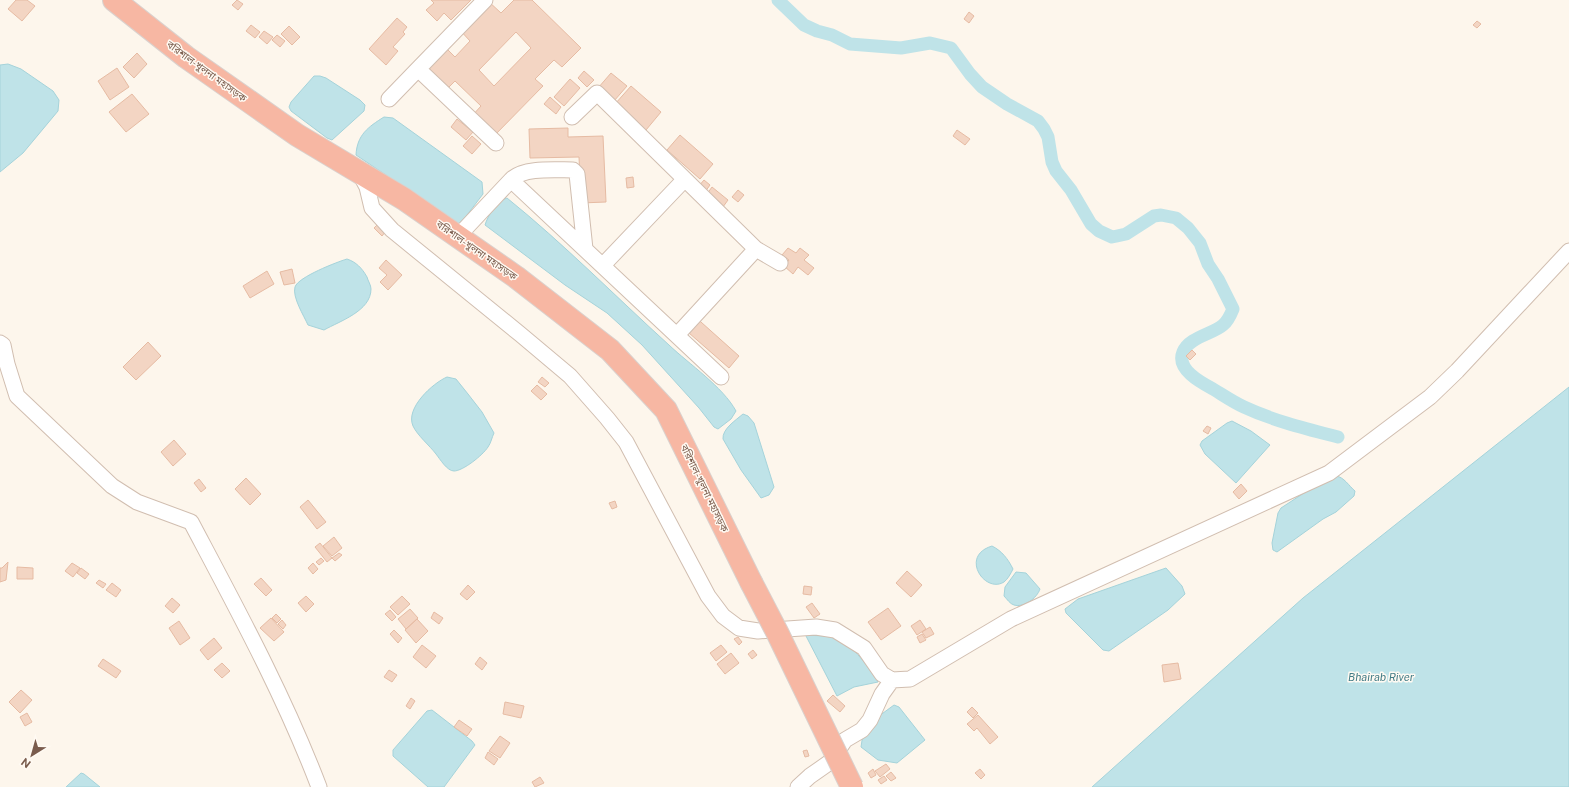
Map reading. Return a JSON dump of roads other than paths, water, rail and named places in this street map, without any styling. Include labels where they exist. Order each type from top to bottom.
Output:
[{"type":"highway","name":"বরিশাল-খুলনা মহাসড়ক","points":[[114,0],[186,57],[297,135],[404,199],[516,277],[610,350],[666,410],[777,632],[852,787]]},
{"type":"street","points":[[389,99],[485,0]]},
{"type":"street","points":[[418,69],[496,143]]},
{"type":"street","points":[[572,117],[597,93],[756,250],[780,263]]},
{"type":"street","points":[[464,231],[514,176],[524,172],[573,170],[576,174],[585,249]]},
{"type":"street","points":[[358,172],[367,187],[372,208],[392,230],[570,376],[607,418],[626,442],[708,596],[722,616],[739,628],[751,630],[816,627],[835,630],[864,648],[882,674],[892,680],[910,679],[1011,619],[1329,473],[1430,397],[1457,371],[1569,251]]},
{"type":"street","points":[[511,180],[721,376]]},
{"type":"street","points":[[606,262],[684,180]]},
{"type":"street","points":[[677,335],[756,250]]},
{"type":"street","points":[[0,343],[3,345],[17,396],[112,486],[138,502],[191,522],[254,642],[302,744],[319,787]]},
{"type":"street","points":[[798,787],[810,776],[830,762],[845,740],[862,730],[870,720],[882,694],[892,680]]},
{"type":"water","points":[[8,64],[21,69],[53,91],[59,100],[58,111],[23,153],[0,172],[0,65]]},
{"type":"water","points":[[314,76],[326,78],[360,100],[365,105],[364,111],[332,140],[327,138],[291,111],[289,107],[291,102]]},
{"type":"water","points":[[384,117],[393,118],[482,182],[483,194],[459,224],[356,155],[359,142],[364,132]]},
{"type":"water","points":[[507,198],[549,233],[669,345],[723,393],[736,411],[731,419],[718,429],[714,427],[699,408],[642,345],[607,313],[565,285],[485,225],[493,209]]},
{"type":"water","points":[[347,259],[358,266],[367,277],[371,286],[370,297],[354,314],[324,330],[308,325],[295,296],[295,287],[303,279],[310,275]]},
{"type":"water","points":[[447,377],[456,379],[482,412],[494,433],[489,445],[482,454],[467,466],[454,471],[446,467],[417,433],[413,426],[412,419],[413,412],[422,397],[428,390]]},
{"type":"water","name":"Bhairab River","points":[[1569,387],[1569,787],[1092,787],[1303,598]]},
{"type":"water","points":[[743,414],[748,416],[754,423],[774,487],[769,495],[761,498],[741,470],[723,439],[723,435],[727,428]]},
{"type":"water","points":[[1232,421],[1251,431],[1270,445],[1236,483],[1205,454],[1200,445],[1202,441]]},
{"type":"water","points":[[1336,476],[1344,480],[1355,491],[1354,496],[1336,512],[1323,519],[1277,552],[1273,550],[1272,543],[1278,513],[1281,508],[1307,491]]},
{"type":"water","points":[[992,546],[999,550],[1013,569],[1004,582],[997,584],[989,583],[983,579],[978,572],[976,565],[977,558],[982,551]]},
{"type":"water","points":[[1166,568],[1182,586],[1185,594],[1168,610],[1109,651],[1103,650],[1066,613],[1065,609],[1078,599]]},
{"type":"water","points":[[1016,572],[1026,573],[1040,589],[1030,602],[1018,606],[1011,604],[1004,596],[1005,587]]},
{"type":"water","points":[[806,636],[830,637],[845,644],[858,655],[878,682],[854,687],[837,696]]},
{"type":"water","points":[[894,705],[899,707],[925,740],[897,763],[878,760],[861,747],[863,734],[879,716]]},
{"type":"water","points":[[432,710],[472,741],[475,745],[444,787],[428,787],[393,756],[393,750],[427,711]]},
{"type":"water","points":[[81,773],[84,774],[100,787],[66,787]]},
{"type":"waterway","points":[[778,0],[804,25],[817,31],[832,35],[850,44],[901,48],[930,43],[951,48],[970,74],[982,87],[1007,104],[1038,121],[1048,137],[1052,162],[1056,171],[1071,190],[1091,224],[1099,231],[1112,237],[1126,234],[1154,216],[1161,215],[1176,218],[1188,228],[1200,243],[1208,264],[1218,279],[1233,309],[1223,325],[1196,339],[1186,347],[1182,358],[1186,369],[1202,383],[1232,401],[1255,412],[1279,421],[1338,437]]}]
